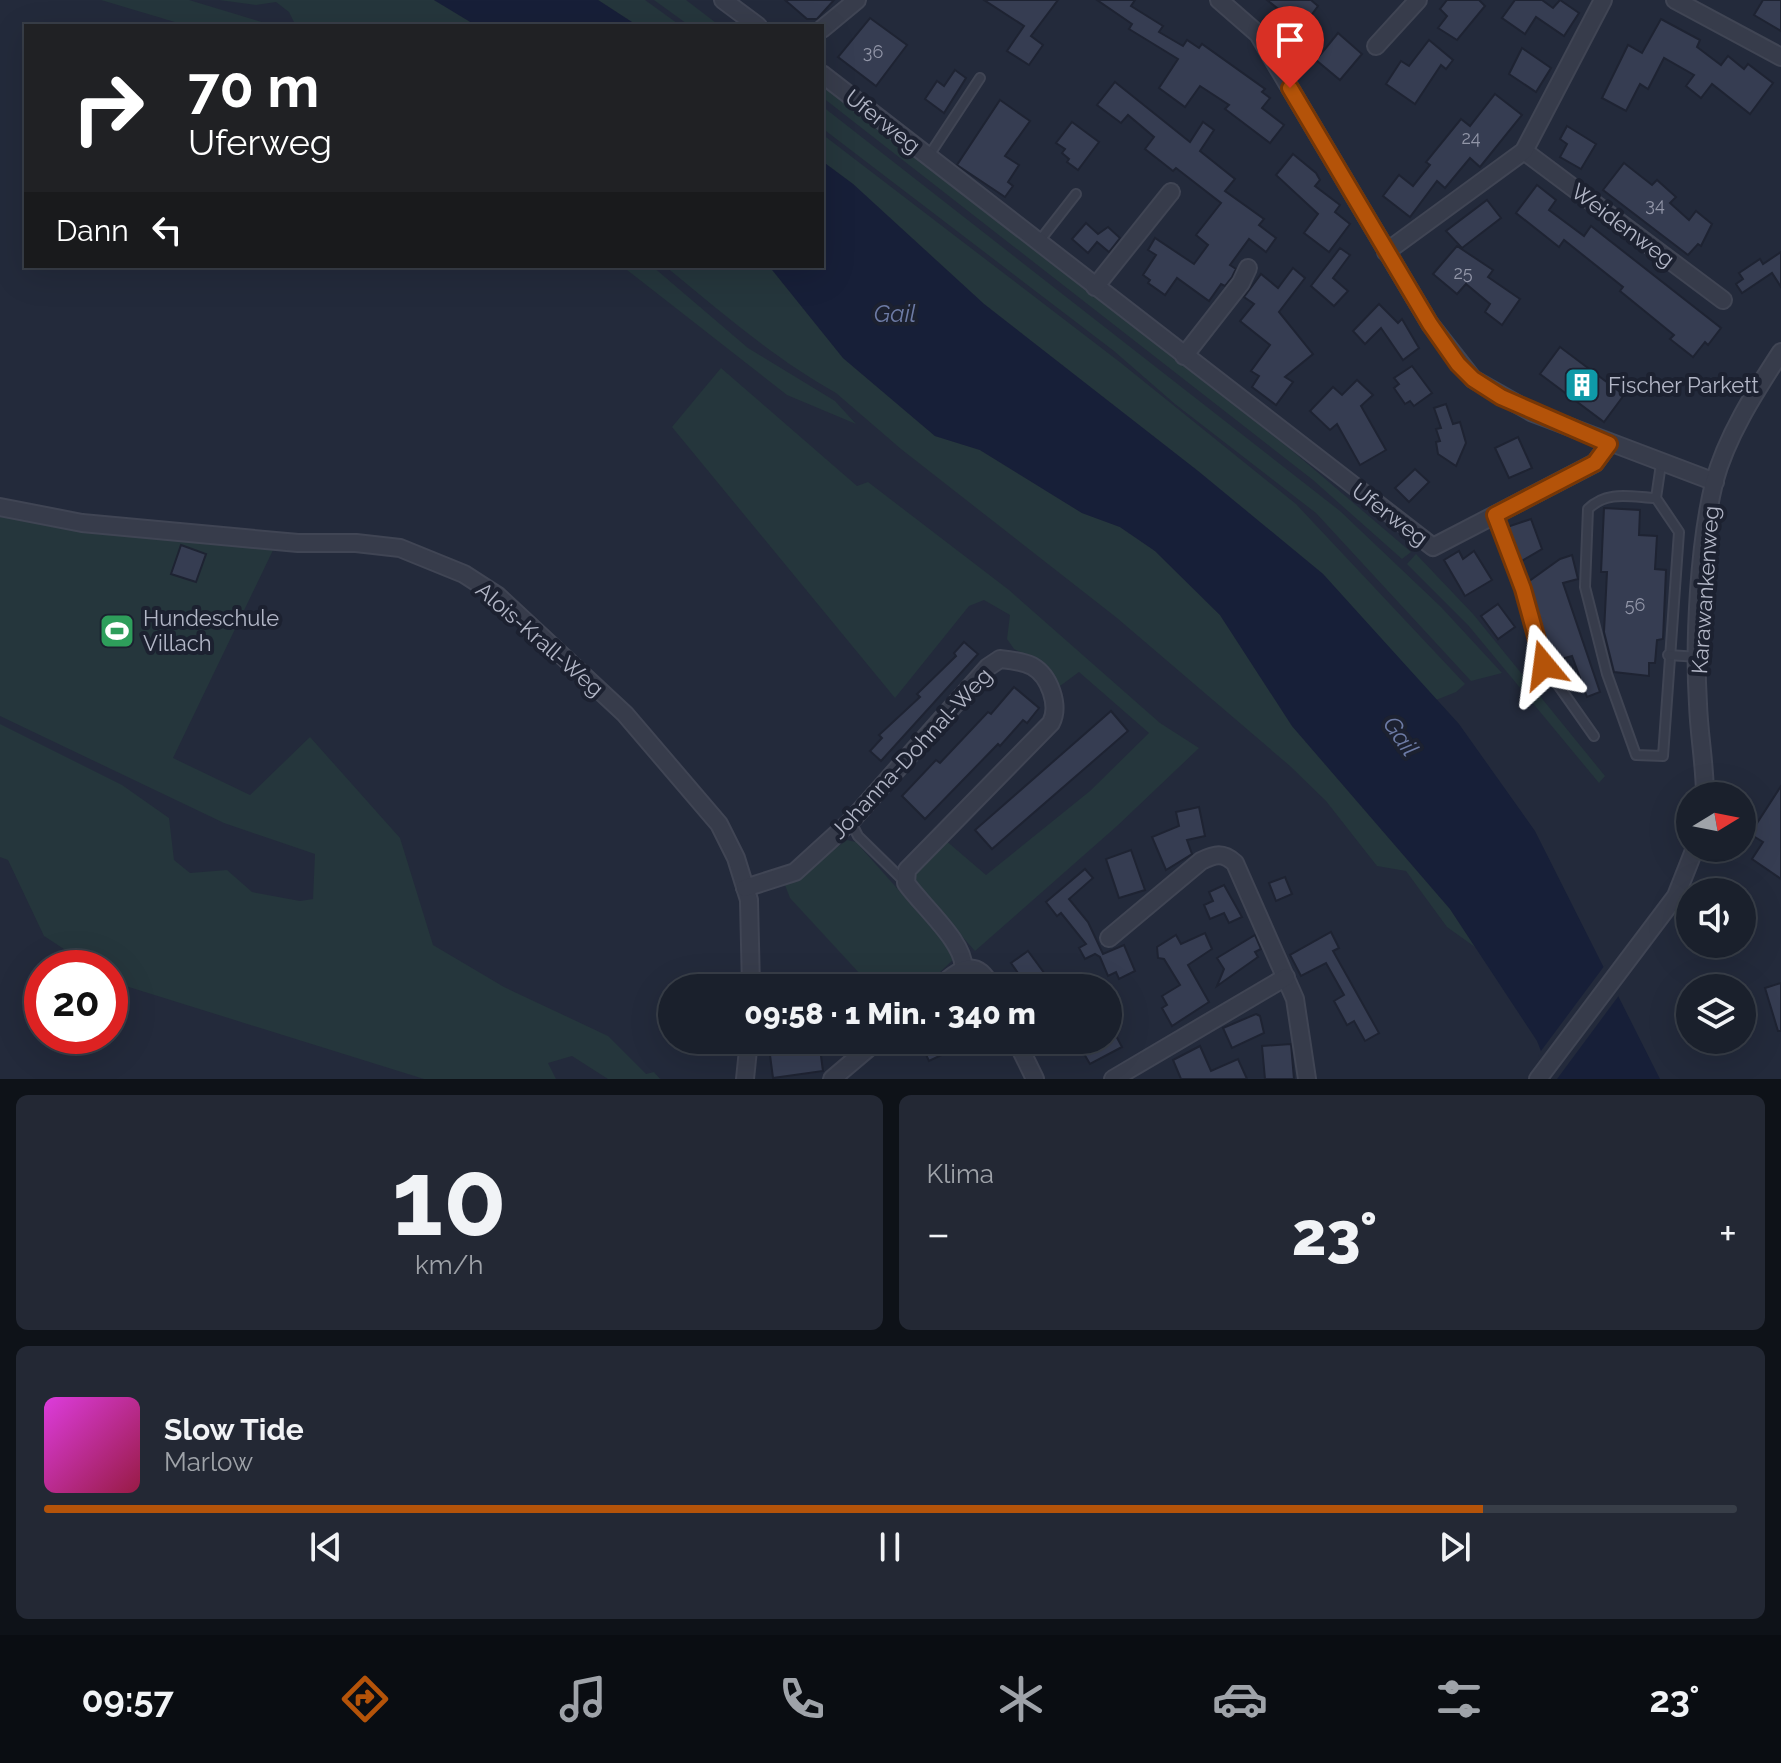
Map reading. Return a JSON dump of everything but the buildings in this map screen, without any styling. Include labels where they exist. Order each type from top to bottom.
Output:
[{"type":"street","points":[[723,0],[755,24]]},
{"type":"street","points":[[824,27],[857,0]]},
{"type":"street","points":[[1219,0],[1258,34],[1430,324],[1473,379],[1533,413],[1715,482]]},
{"type":"street","points":[[1376,46],[1418,0]]},
{"type":"street","points":[[1386,252],[1524,151],[1603,0]]},
{"type":"street","points":[[1675,0],[1781,57]]},
{"type":"street","name":"Uferweg","points":[[824,76],[1037,244],[1433,547],[1595,463],[1609,444]]},
{"type":"street","name":"Weidenweg","points":[[1524,151],[1723,300]]},
{"type":"street","points":[[1095,287],[1171,192]]},
{"type":"street","points":[[1184,356],[1241,283],[1248,268]]},
{"type":"street","name":"Karawankenweg","points":[[1704,782],[1697,702],[1704,551],[1715,482],[1738,423],[1781,352]]},
{"type":"street","name":"Alois-Krall-Weg","points":[[0,507],[82,523],[298,543],[356,543],[400,548],[464,574],[498,596],[625,714],[719,824],[736,858],[745,888],[750,974]]},
{"type":"street","name":"Johanna-Dohnal-Weg","points":[[745,888],[795,872],[851,821],[988,667],[1000,659],[1034,667],[1046,679],[1056,714],[1051,723],[916,859],[907,870],[906,883]]},
{"type":"street","points":[[1109,938],[1201,861],[1214,854],[1226,855],[1235,863],[1286,977],[1301,1021],[1307,1079]]},
{"type":"street","points":[[1538,1079],[1662,913],[1685,879],[1690,862]]},
{"type":"street","points":[[906,883],[955,941],[966,969]]},
{"type":"street","points":[[959,974],[966,969]]},
{"type":"street","points":[[966,969],[983,974]]},
{"type":"street","points":[[1113,1079],[1286,977]]},
{"type":"street","points":[[745,1079],[748,1054]]},
{"type":"street","points":[[832,1079],[861,1054]]},
{"type":"street","points":[[1023,1054],[1035,1079]]},
{"type":"lane","points":[[928,157],[980,78]]},
{"type":"lane","points":[[1037,244],[1076,194]]},
{"type":"lane","points":[[1656,498],[1610,495],[1588,509],[1585,587],[1607,674],[1636,755],[1663,756],[1679,532],[1656,498],[1661,464]]},
{"type":"lane","points":[[1495,515],[1523,589],[1544,665],[1594,736]]},
{"type":"lane","points":[[1668,655],[1699,657]]},
{"type":"lane","points":[[851,821],[858,836],[906,883]]},
{"type":"shaded area","points":[[101,0],[189,0],[268,24],[181,24]]},
{"type":"shaded area","points":[[219,0],[434,0],[474,24],[295,24],[289,12],[276,2],[256,5]]},
{"type":"shaded area","points":[[598,0],[645,0],[678,24],[635,24]]},
{"type":"shaded area","points":[[654,0],[686,0],[717,24],[687,24]]},
{"type":"shaded area","points":[[824,85],[1289,448],[1411,552],[1402,559],[1313,480],[824,99]]},
{"type":"shaded area","points":[[824,108],[1340,511],[1441,607],[1502,673],[1471,681],[1316,513],[1175,404],[1114,351],[824,130]]},
{"type":"shaded area","points":[[824,136],[1121,363],[1296,504],[1465,684],[1456,692],[1436,700],[1323,574],[1198,471],[984,304],[853,184],[824,162]]},
{"type":"shaded area","points":[[625,268],[654,268],[748,348],[835,401],[856,424],[787,395]]},
{"type":"shaded area","points":[[667,268],[771,268],[843,358],[935,436],[980,450],[1082,513],[1120,527],[1155,551],[1220,615],[1292,726],[1450,909],[1475,947],[1447,927],[1406,871],[1377,866],[1326,801],[1290,766],[1117,618],[901,449],[836,393],[727,317]]},
{"type":"shaded area","points":[[721,368],[857,486],[868,482],[1009,590],[1160,723],[1199,748],[1117,826],[975,951],[910,878],[944,839],[986,875],[1090,791],[1149,733],[1079,672],[1060,686],[1047,665],[1014,649],[1007,639],[1010,615],[984,600],[969,606],[895,698],[672,427]]},
{"type":"shaded area","points":[[0,511],[275,546],[173,758],[250,795],[310,737],[400,838],[433,945],[504,987],[608,1036],[646,1074],[654,1072],[660,1079],[608,1079],[572,1056],[548,1063],[556,1079],[424,1079],[128,987],[128,950],[65,950],[44,936],[8,860],[0,857],[0,724],[122,785],[169,818],[174,860],[190,873],[227,870],[252,892],[300,901],[313,899],[315,854],[224,823],[0,716]]},
{"type":"shaded area","points":[[1416,554],[1473,614],[1605,776],[1599,783],[1468,625],[1407,564]]},
{"type":"shaded area","points":[[847,840],[856,842],[957,956],[938,974],[860,974],[790,898],[785,885]]},
{"type":"water","points":[[434,0],[598,0],[635,24],[474,24]]},
{"type":"water","name":"Gail","points":[[824,162],[853,184],[984,304],[1198,471],[1323,574],[1459,724],[1535,831],[1660,1079],[1552,1079],[1537,1041],[1450,909],[1292,726],[1220,615],[1155,551],[1120,527],[1082,513],[980,450],[935,436],[843,358],[771,268],[824,268]]},
{"type":"pier","points":[[1605,965],[1620,994],[1557,1079],[1547,1079],[1538,1055]]},
{"type":"place","name":"Fischer Parkett","points":[[1582,385]]},
{"type":"place","name":"Hundeschule Villach","points":[[117,631]]},
{"type":"route","points":[[1290,88],[1430,324],[1458,364],[1473,379],[1501,397],[1609,444],[1595,463],[1495,515],[1523,589],[1544,665]]}]
